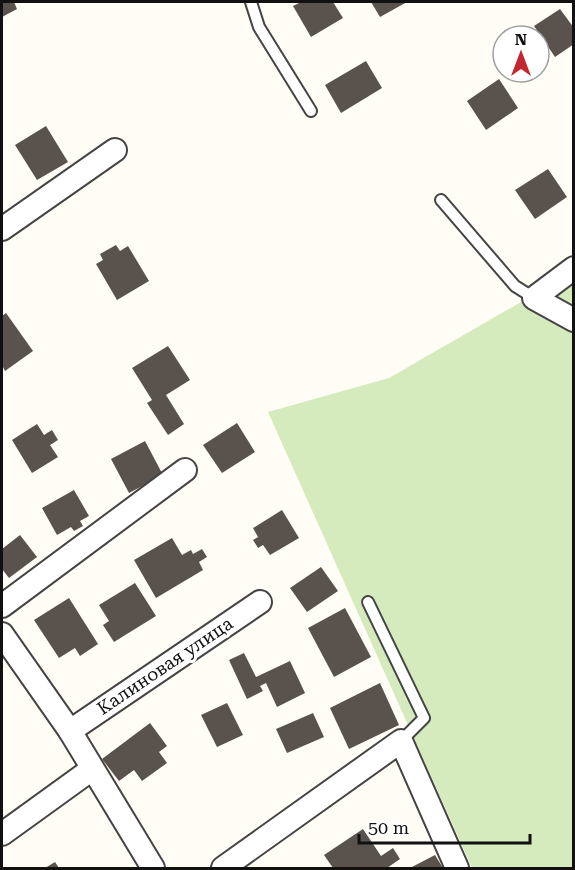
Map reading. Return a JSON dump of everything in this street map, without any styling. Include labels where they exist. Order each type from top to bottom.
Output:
[{"type":"street","points":[[2,229],[115,150]]},
{"type":"street","points":[[573,268],[534,298],[573,320]]},
{"type":"street","points":[[2,606],[185,470]]},
{"type":"street","name":"Калиновая улица","points":[[70,731],[260,602]]},
{"type":"street","points":[[2,634],[70,731],[153,868]]},
{"type":"street","points":[[223,868],[401,741],[457,868]]},
{"type":"street","points":[[2,834],[93,769]]},
{"type":"lane","points":[[251,2],[259,27],[311,111]]},
{"type":"lane","points":[[441,200],[514,286],[534,298]]},
{"type":"lane","points":[[368,602],[424,718],[401,741]]},
{"type":"green space","points":[[573,272],[573,868],[472,868],[268,412],[389,378]]},
{"type":"building","points":[[2,2],[14,2],[17,9],[2,17]]},
{"type":"building","points":[[301,2],[333,2],[343,18],[311,37],[293,6]]},
{"type":"building","points":[[371,2],[407,2],[380,17]]},
{"type":"building","points":[[560,9],[574,28],[574,44],[555,57],[551,51],[551,24],[537,24]]},
{"type":"building","points":[[366,61],[382,88],[341,113],[325,85]]},
{"type":"building","points":[[492,84],[502,84],[518,108],[486,130],[467,101]]},
{"type":"building","points":[[46,126],[68,162],[37,180],[15,145]]},
{"type":"building","points":[[548,169],[567,197],[535,219],[515,190]]},
{"type":"building","points":[[116,245],[120,251],[128,246],[149,281],[117,300],[96,264],[103,260],[100,254]]},
{"type":"building","points":[[6,313],[33,351],[5,371],[2,365],[2,316]]},
{"type":"building","points":[[168,346],[190,380],[166,395],[184,424],[168,435],[147,403],[152,400],[132,368]]},
{"type":"building","points":[[237,423],[255,452],[222,473],[203,445]]},
{"type":"building","points":[[37,424],[44,435],[52,430],[58,440],[50,445],[58,457],[32,473],[12,440]]},
{"type":"building","points":[[145,441],[163,475],[129,493],[111,459]]},
{"type":"building","points":[[74,490],[89,516],[80,521],[83,526],[74,531],[71,527],[57,535],[42,508]]},
{"type":"building","points":[[282,510],[299,538],[270,555],[263,545],[258,548],[253,540],[258,537],[253,528]]},
{"type":"building","points":[[20,535],[37,557],[9,578],[2,569],[2,549]]},
{"type":"building","points":[[172,538],[182,555],[191,550],[193,554],[202,549],[207,557],[199,562],[203,570],[156,598],[134,560]]},
{"type":"building","points":[[321,567],[338,591],[307,612],[290,588]]},
{"type":"building","points":[[135,583],[156,616],[114,642],[103,625],[109,621],[99,605]]},
{"type":"building","points":[[69,598],[98,644],[80,656],[75,648],[59,658],[34,620]]},
{"type":"building","points":[[345,608],[371,657],[334,677],[308,628]]},
{"type":"building","points":[[244,653],[256,677],[290,661],[305,693],[277,707],[266,683],[260,686],[263,691],[247,699],[229,660]]},
{"type":"building","points":[[380,683],[399,725],[349,749],[330,708]]},
{"type":"building","points":[[227,703],[243,735],[217,747],[201,715]]},
{"type":"building","points":[[313,713],[324,737],[287,753],[276,729]]},
{"type":"building","points":[[150,723],[167,746],[159,752],[167,763],[142,781],[134,770],[119,781],[102,759]]},
{"type":"building","points":[[363,829],[381,856],[393,848],[400,859],[387,868],[333,868],[324,855]]},
{"type":"building","points":[[435,855],[443,868],[410,868]]},
{"type":"building","points":[[55,862],[59,868],[45,868]]}]
